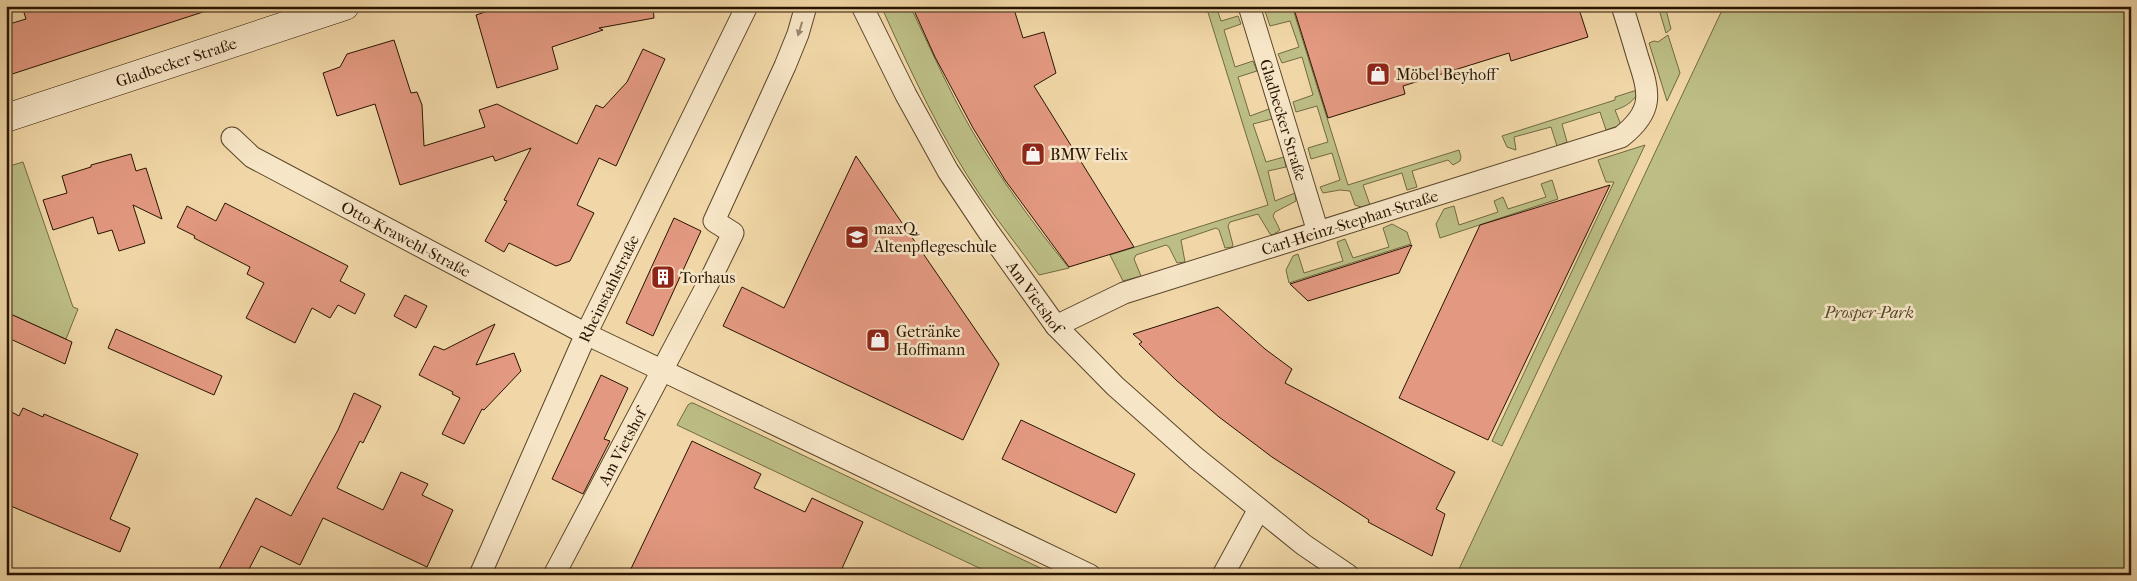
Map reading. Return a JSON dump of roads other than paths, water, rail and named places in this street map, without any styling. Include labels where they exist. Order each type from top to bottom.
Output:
[{"type":"main road","name":"Gladbecker Straße","points":[[6,118],[345,6]]},
{"type":"street","name":"Rheinstahlstraße","points":[[480,575],[586,334],[747,6]]},
{"type":"street","name":"Am Vietshof","points":[[554,575],[674,346],[714,274],[733,233],[714,222],[798,34],[806,6]]},
{"type":"street","name":"Am Vietshof","points":[[862,6],[906,95],[948,171],[1056,326],[1115,386],[1196,458],[1304,545],[1348,575]]},
{"type":"street","name":"Gladbecker Straße","points":[[1249,6],[1318,232]]},
{"type":"street","name":"Carl-Heinz-Stephan-Straße","points":[[1056,326],[1124,293],[1621,137],[1632,129],[1640,117],[1646,103],[1648,88],[1622,6]]},
{"type":"street","name":"Otto-Krawehl-Straße","points":[[232,138],[252,157],[586,334]]},
{"type":"street","points":[[586,334],[1090,575]]},
{"type":"street","points":[[1222,575],[1259,508]]},
{"type":"place","name":"Möbel Beyhoff","points":[[1378,74]]},
{"type":"place","name":"BMW Felix","points":[[1033,154]]},
{"type":"place","name":"maxQ. Altenpflegeschule","points":[[857,237]]},
{"type":"place","name":"Torhaus","points":[[663,277]]},
{"type":"place","name":"Getränke Hoffmann","points":[[878,340]]},
{"type":"park label","name":"Prosper-Park","points":[[1869,312]]}]
